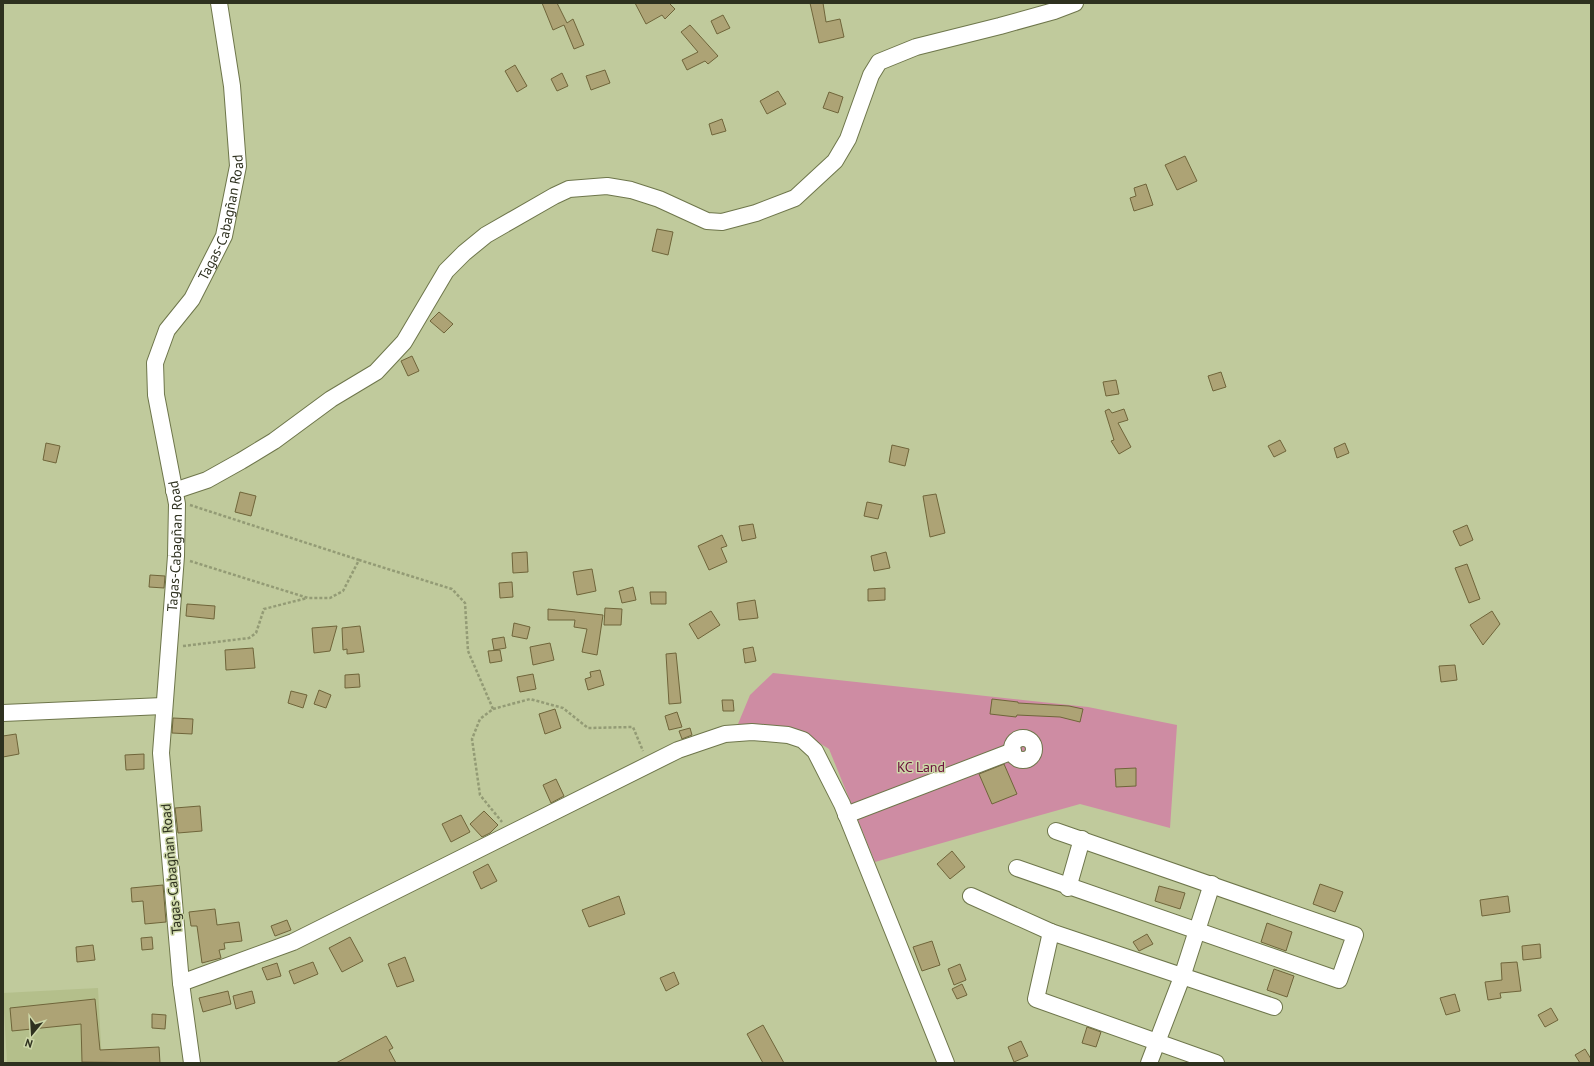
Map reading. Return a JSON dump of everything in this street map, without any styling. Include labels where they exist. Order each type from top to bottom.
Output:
[{"type":"street","name":"Tagas-Cabagñan Road","points":[[192,1063],[181,983],[161,754],[163,706],[176,556],[175,496],[156,395],[155,363],[167,330],[192,299],[224,236],[238,166],[232,86],[219,3]]},
{"type":"street","points":[[175,496],[207,480],[274,441],[331,399],[376,372],[393,356],[404,342],[446,271],[464,253],[486,235],[554,196],[569,189],[607,186],[631,190],[659,199],[707,222],[722,222],[756,213],[795,198],[835,161],[848,139],[871,75],[879,62],[916,47],[1000,26],[1054,11],[1075,3]]},
{"type":"street","points":[[3,713],[163,706]]},
{"type":"street","points":[[181,983],[293,942],[678,750],[725,734],[752,732],[788,735],[802,740],[815,751],[846,815],[946,1063]]},
{"type":"street","points":[[846,815],[1013,751]]},
{"type":"street","points":[[1017,868],[1068,888],[1339,980],[1355,935],[1056,831]]},
{"type":"street","points":[[1068,888],[1082,839]]},
{"type":"street","points":[[1149,1063],[1182,977],[1212,884]]},
{"type":"street","points":[[971,896],[1051,932],[1274,1007]]},
{"type":"street","points":[[1051,932],[1036,999],[1216,1063]]},
{"type":"path","points":[[175,496],[359,560],[452,589],[465,603],[468,652],[493,709]]},
{"type":"path","points":[[176,556],[308,598]]},
{"type":"path","points":[[168,648],[249,638],[256,633],[264,609],[308,598],[330,598],[343,591],[359,560]]},
{"type":"path","points":[[511,833],[480,795],[472,739],[480,719],[493,709],[530,699],[563,708],[588,728],[633,728],[649,764]]},
{"type":"shaded area","points":[[98,988],[102,1063],[7,1063],[3,993]]},
{"type":"green space","name":"KC Land","points":[[773,673],[1088,707],[1177,725],[1170,828],[1080,804],[875,862],[829,749],[799,730],[738,724],[750,695]]},
{"type":"building","points":[[542,3],[557,3],[567,23],[573,19],[584,45],[574,49],[564,25],[553,30]]},
{"type":"building","points":[[635,3],[669,3],[675,9],[665,19],[662,15],[646,24]]},
{"type":"building","points":[[810,3],[823,3],[826,22],[840,19],[844,37],[819,43]]},
{"type":"building","points":[[723,15],[730,28],[717,34],[711,21]]},
{"type":"building","points":[[690,25],[718,56],[708,64],[705,61],[687,70],[682,60],[698,52],[681,32]]},
{"type":"building","points":[[515,65],[527,86],[517,92],[505,71]]},
{"type":"building","points":[[605,70],[610,83],[591,90],[586,76]]},
{"type":"building","points":[[562,73],[568,86],[557,91],[551,79]]},
{"type":"building","points":[[778,91],[786,104],[767,114],[760,101]]},
{"type":"building","points":[[829,92],[843,97],[838,113],[823,108]]},
{"type":"building","points":[[722,119],[726,131],[712,135],[709,124]]},
{"type":"building","points":[[1185,156],[1197,181],[1177,190],[1165,165]]},
{"type":"building","points":[[1146,184],[1153,205],[1134,211],[1130,198],[1136,196],[1134,188]]},
{"type":"building","points":[[657,229],[673,232],[668,255],[652,251]]},
{"type":"building","points":[[439,312],[453,324],[444,333],[430,321]]},
{"type":"building","points":[[412,356],[419,371],[408,376],[401,361]]},
{"type":"building","points":[[1221,372],[1226,387],[1213,391],[1208,376]]},
{"type":"building","points":[[1116,380],[1119,394],[1106,396],[1103,382]]},
{"type":"building","points":[[1109,409],[1112,413],[1124,409],[1128,420],[1118,423],[1131,447],[1119,454],[1111,441],[1114,440],[1105,411]]},
{"type":"building","points":[[1280,440],[1286,451],[1274,457],[1268,446]]},
{"type":"building","points":[[46,443],[60,446],[56,463],[43,460]]},
{"type":"building","points":[[1345,443],[1349,453],[1337,458],[1334,448]]},
{"type":"building","points":[[892,445],[909,449],[905,466],[889,462]]},
{"type":"building","points":[[240,492],[256,496],[251,516],[235,512]]},
{"type":"building","points":[[936,494],[945,533],[930,537],[923,496]]},
{"type":"building","points":[[867,502],[882,505],[878,519],[864,516]]},
{"type":"building","points":[[753,524],[756,538],[742,541],[739,526]]},
{"type":"building","points":[[1467,525],[1473,540],[1460,546],[1453,531]]},
{"type":"building","points":[[722,535],[727,546],[721,548],[727,562],[709,570],[698,546]]},
{"type":"building","points":[[527,552],[528,572],[513,573],[512,553]]},
{"type":"building","points":[[886,552],[890,568],[874,571],[871,556]]},
{"type":"building","points":[[1467,564],[1480,599],[1469,603],[1455,568]]},
{"type":"building","points":[[592,569],[596,591],[577,595],[573,572]]},
{"type":"building","points":[[150,575],[165,576],[164,588],[149,587]]},
{"type":"building","points":[[512,582],[513,597],[500,598],[499,583]]},
{"type":"building","points":[[633,587],[636,600],[622,603],[619,591]]},
{"type":"building","points":[[885,588],[885,600],[868,601],[868,589]]},
{"type":"building","points":[[650,592],[666,592],[666,604],[651,604]]},
{"type":"building","points":[[755,600],[758,618],[739,620],[737,603]]},
{"type":"building","points":[[187,604],[215,606],[214,619],[186,616]]},
{"type":"building","points":[[605,608],[622,609],[621,625],[604,625]]},
{"type":"building","points":[[548,609],[603,615],[597,655],[582,652],[587,629],[574,627],[575,620],[548,620]]},
{"type":"building","points":[[711,611],[720,625],[698,639],[689,624]]},
{"type":"building","points":[[1492,611],[1500,624],[1483,645],[1470,625]]},
{"type":"building","points":[[514,623],[530,627],[527,639],[512,636]]},
{"type":"building","points":[[337,626],[330,651],[314,653],[312,628]]},
{"type":"building","points":[[360,626],[364,652],[347,654],[347,649],[343,650],[342,628]]},
{"type":"building","points":[[504,637],[506,648],[494,650],[492,639]]},
{"type":"building","points":[[550,643],[554,660],[533,665],[530,647]]},
{"type":"building","points":[[753,647],[756,661],[745,663],[743,649]]},
{"type":"building","points":[[253,648],[255,668],[226,670],[225,650]]},
{"type":"building","points":[[500,650],[502,661],[490,663],[488,651]]},
{"type":"building","points":[[676,653],[681,703],[669,704],[666,654]]},
{"type":"building","points":[[1455,665],[1457,680],[1441,682],[1439,666]]},
{"type":"building","points":[[600,670],[604,685],[588,690],[585,679],[591,677],[590,672]]},
{"type":"building","points":[[359,674],[360,687],[345,688],[345,675]]},
{"type":"building","points":[[533,674],[536,689],[520,692],[517,677]]},
{"type":"building","points":[[319,690],[331,695],[326,708],[314,704]]},
{"type":"building","points":[[291,691],[307,695],[303,708],[288,703]]},
{"type":"building","points":[[992,699],[1018,703],[1069,706],[1083,709],[1080,722],[1060,717],[1017,715],[1016,717],[990,714]]},
{"type":"building","points":[[722,700],[733,700],[734,711],[723,711]]},
{"type":"building","points":[[555,709],[561,728],[545,734],[539,714]]},
{"type":"building","points":[[677,712],[682,727],[669,730],[665,716]]},
{"type":"building","points":[[173,718],[193,719],[192,734],[172,733]]},
{"type":"building","points":[[690,728],[692,735],[682,739],[679,731]]},
{"type":"building","points":[[16,734],[19,754],[3,757],[3,736]]},
{"type":"building","points":[[144,754],[144,769],[126,770],[125,755]]},
{"type":"building","points":[[1004,764],[1017,794],[992,804],[979,774]]},
{"type":"building","points":[[1136,768],[1136,786],[1116,787],[1115,769]]},
{"type":"building","points":[[556,779],[564,796],[551,803],[543,785]]},
{"type":"building","points":[[200,806],[202,831],[178,833],[175,808]]},
{"type":"building","points":[[484,811],[498,825],[490,833],[482,837],[470,824]]},
{"type":"building","points":[[461,815],[470,832],[451,842],[442,824]]},
{"type":"building","points":[[952,851],[965,867],[950,879],[937,864]]},
{"type":"building","points":[[488,864],[497,881],[481,889],[473,872]]},
{"type":"building","points":[[1320,884],[1343,892],[1335,912],[1313,904]]},
{"type":"building","points":[[163,885],[166,922],[145,924],[143,901],[132,902],[131,888]]},
{"type":"building","points":[[1159,886],[1185,893],[1180,909],[1155,901]]},
{"type":"building","points":[[619,896],[625,914],[589,927],[582,910]]},
{"type":"building","points":[[1508,896],[1510,912],[1482,916],[1480,900]]},
{"type":"building","points":[[215,909],[217,925],[239,922],[242,941],[224,943],[225,949],[219,950],[221,958],[202,963],[197,926],[191,926],[189,912]]},
{"type":"building","points":[[287,920],[291,930],[275,936],[271,926]]},
{"type":"building","points":[[1267,923],[1292,932],[1286,951],[1261,942]]},
{"type":"building","points":[[1147,934],[1153,944],[1139,951],[1133,942]]},
{"type":"building","points":[[152,937],[153,949],[142,950],[141,938]]},
{"type":"building","points":[[350,937],[363,961],[342,972],[329,948]]},
{"type":"building","points":[[932,941],[940,965],[922,971],[913,947]]},
{"type":"building","points":[[1540,944],[1541,958],[1523,960],[1522,946]]},
{"type":"building","points":[[93,945],[95,960],[77,962],[76,947]]},
{"type":"building","points":[[405,957],[414,981],[397,987],[388,964]]},
{"type":"building","points":[[313,962],[318,974],[294,984],[289,971]]},
{"type":"building","points":[[1517,962],[1521,991],[1500,993],[1501,998],[1488,1000],[1485,982],[1502,980],[1501,963]]},
{"type":"building","points":[[277,963],[281,976],[267,980],[262,968]]},
{"type":"building","points":[[960,964],[966,980],[954,985],[948,969]]},
{"type":"building","points":[[1274,969],[1294,976],[1287,997],[1267,990]]},
{"type":"building","points":[[674,972],[679,984],[666,991],[660,978]]},
{"type":"building","points":[[962,984],[967,995],[957,999],[952,989]]},
{"type":"building","points":[[228,991],[231,1004],[203,1012],[199,998]]},
{"type":"building","points":[[252,991],[255,1003],[236,1009],[233,996]]},
{"type":"building","points":[[1455,994],[1460,1011],[1446,1015],[1440,998]]},
{"type":"building","points":[[95,999],[100,1050],[159,1047],[160,1063],[82,1062],[81,1024],[12,1031],[10,1008]]},
{"type":"building","points":[[1551,1008],[1558,1020],[1545,1027],[1538,1015]]},
{"type":"building","points":[[152,1014],[166,1015],[165,1029],[152,1028]]},
{"type":"building","points":[[763,1025],[784,1063],[763,1063],[747,1034]]},
{"type":"building","points":[[1087,1027],[1101,1032],[1096,1047],[1082,1043]]},
{"type":"building","points":[[386,1036],[393,1048],[389,1050],[396,1063],[336,1063]]},
{"type":"building","points":[[1021,1041],[1028,1056],[1014,1062],[1008,1047]]},
{"type":"building","points":[[1585,1049],[1591,1059],[1591,1063],[1580,1063],[1575,1055]]}]
